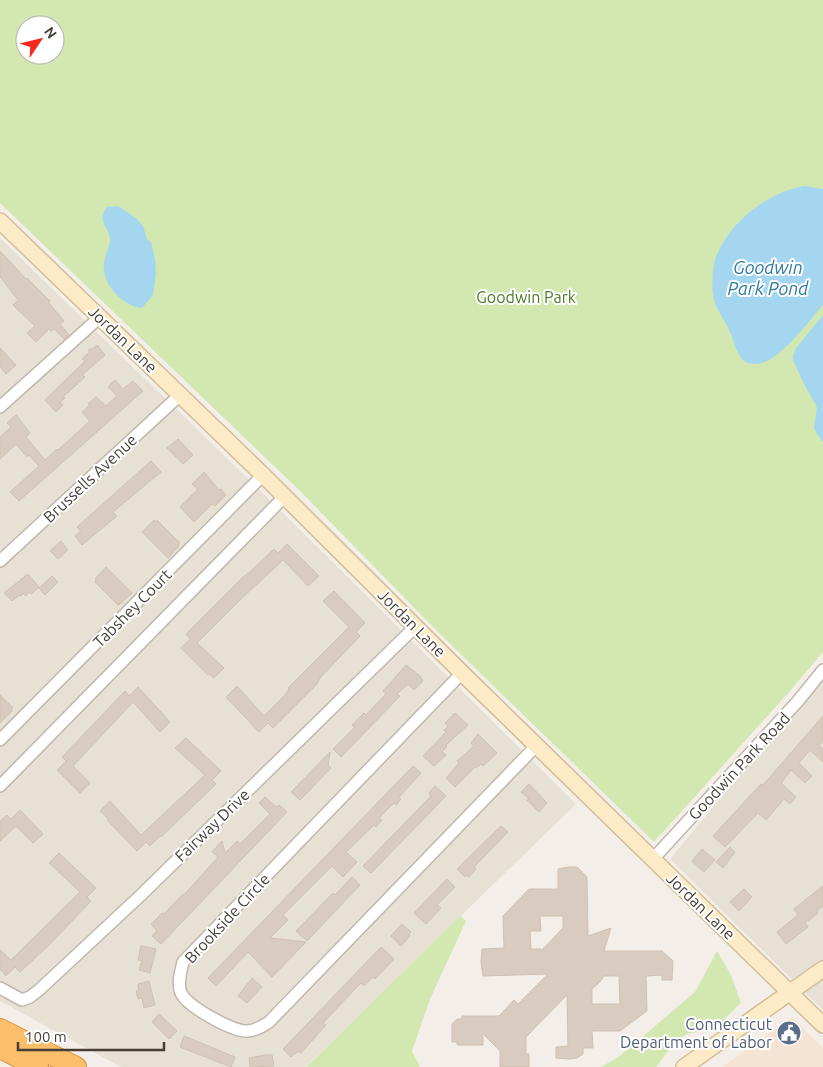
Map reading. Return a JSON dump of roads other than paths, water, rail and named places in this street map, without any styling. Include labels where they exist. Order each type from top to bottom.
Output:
[{"type":"highway","points":[[0,1029],[76,1067]]},
{"type":"highway","points":[[0,1048],[38,1067]]},
{"type":"main road","name":"Jordan Lane","points":[[0,221],[285,496],[462,674],[823,1025]]},
{"type":"main road","points":[[684,1067],[823,969]]},
{"type":"street","points":[[0,407],[100,317]]},
{"type":"street","name":"Brussells Avenue","points":[[0,561],[180,395]]},
{"type":"street","name":"Tabshey Court","points":[[0,740],[263,475]]},
{"type":"street","points":[[0,786],[285,496]]},
{"type":"street","name":"Fairway Drive","points":[[0,988],[22,1000],[39,990],[140,896],[415,627]]},
{"type":"street","name":"Goodwin Park Road","points":[[653,859],[798,701],[823,670]]},
{"type":"street","name":"Brookside Circle","points":[[462,674],[183,962],[179,979],[181,993],[194,1007],[210,1018],[246,1031],[259,1029],[270,1022],[536,746]]},
{"type":"water","name":"Goodwin Park Pond","points":[[805,186],[823,189],[823,305],[783,350],[765,362],[750,363],[741,358],[738,353],[728,327],[715,304],[712,281],[715,260],[729,234],[751,211],[777,195]]},
{"type":"water","points":[[118,206],[137,219],[143,226],[147,239],[151,242],[155,259],[156,273],[153,295],[142,308],[127,303],[114,292],[109,286],[104,270],[104,262],[110,239],[103,216],[107,207]]},
{"type":"water","name":"Goodwin Park Pond","points":[[823,315],[823,442],[814,429],[817,407],[804,384],[793,360],[793,355],[796,348]]},
{"type":"place","name":"Connecticut Department of Labor","points":[[789,1033]]},
{"type":"park label","name":"Goodwin Park","points":[[526,297]]}]
